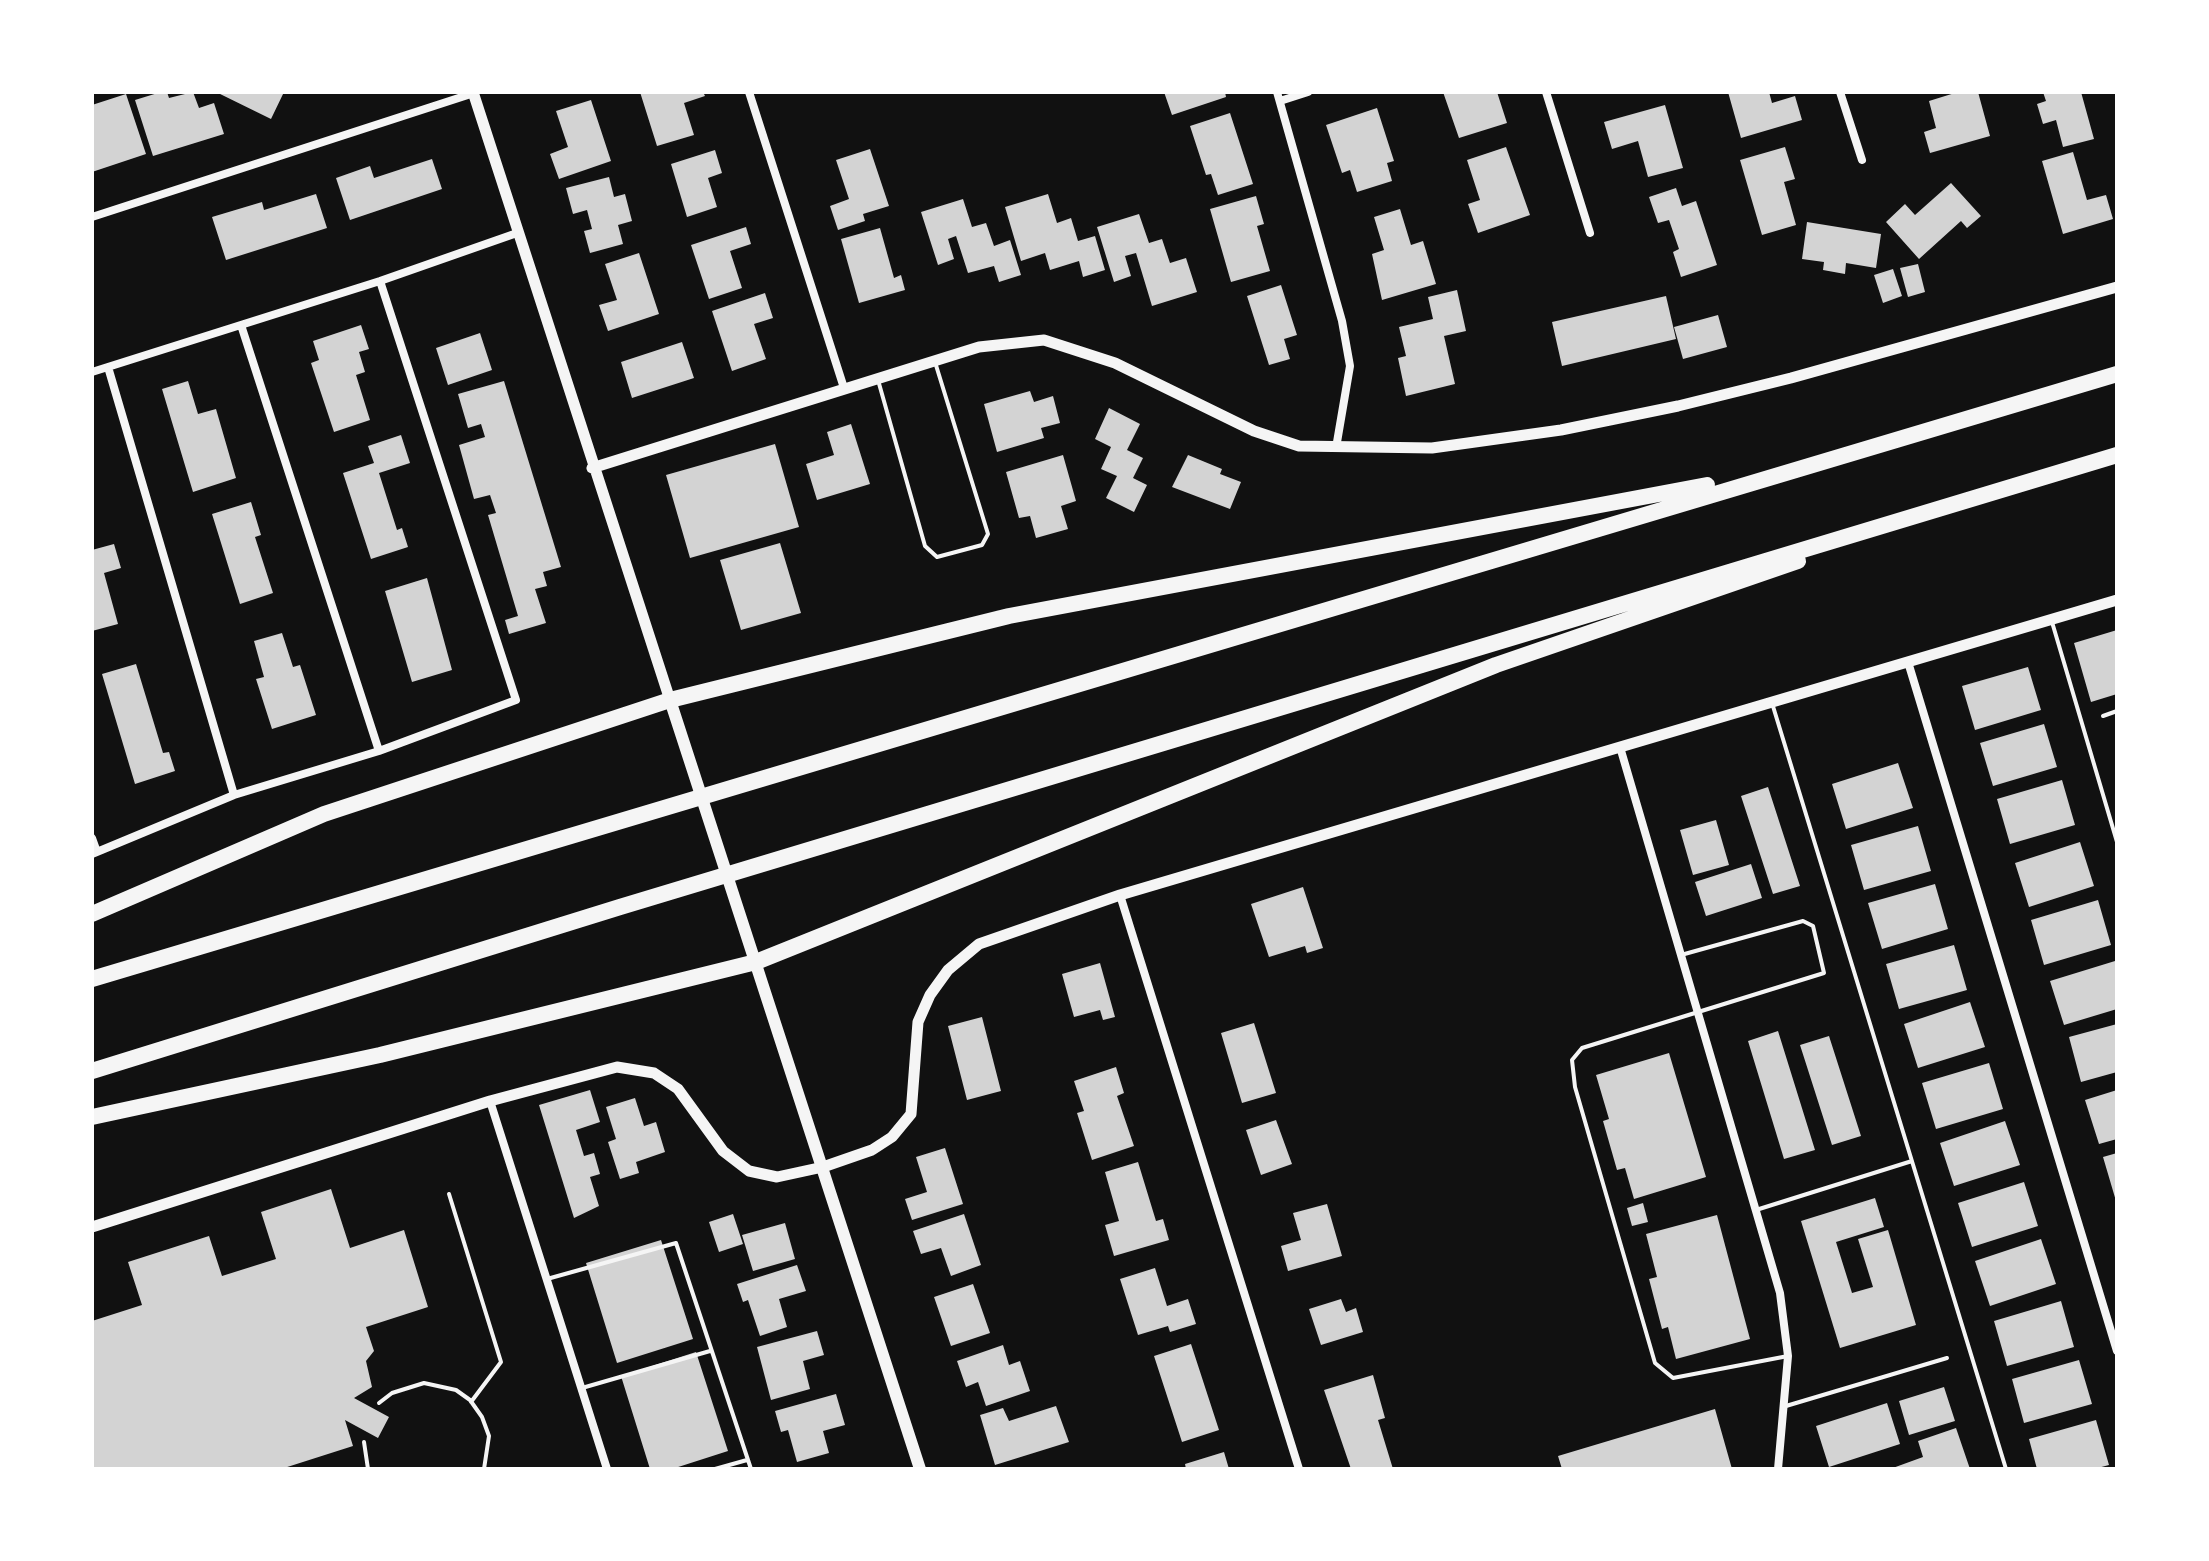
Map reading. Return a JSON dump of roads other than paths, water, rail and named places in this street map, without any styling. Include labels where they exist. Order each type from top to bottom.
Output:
[{"type":"highway","points":[[92,979],[2117,374]]},
{"type":"highway","points":[[92,1071],[650,898],[2117,455]]},
{"type":"highway","points":[[92,1117],[380,1055],[756,962],[978,876],[1496,665],[2070,468]]},
{"type":"highway","points":[[92,914],[324,814],[670,700],[1009,616],[1784,471]]},
{"type":"main road","points":[[670,700],[920,1469]]},
{"type":"street","points":[[749,92],[844,388]]},
{"type":"street","points":[[1308,92],[1278,96],[1342,321],[1350,366],[1336,449]]},
{"type":"street","points":[[1546,92],[1590,233]]},
{"type":"street","points":[[1840,92],[1862,160]]},
{"type":"street","points":[[92,217],[474,93],[592,468],[670,700]]},
{"type":"street","points":[[92,372],[380,281],[517,233]]},
{"type":"street","points":[[92,838],[94,853],[234,795],[379,751],[516,700],[380,281]]},
{"type":"street","points":[[592,468],[979,347],[1044,340],[1115,363],[1254,431],[1299,446],[1336,449],[1432,448],[1605,421],[1791,378],[2117,287]]},
{"type":"street","points":[[241,325],[379,751]]},
{"type":"street","points":[[108,367],[234,795]]},
{"type":"street","points":[[92,1227],[490,1101],[617,1067],[654,1073],[678,1089],[723,1151],[749,1171],[777,1177],[823,1167],[872,1150],[892,1137],[911,1114],[918,1022],[930,995],[948,970],[979,944],[1120,895],[2117,600]]},
{"type":"street","points":[[1908,662],[2117,1351]]},
{"type":"street","points":[[1620,747],[1780,1293],[1788,1356],[1778,1469]]},
{"type":"street","points":[[1120,895],[1299,1469]]},
{"type":"street","points":[[490,1101],[607,1469]]},
{"type":"lane","points":[[877,378],[925,546],[937,557],[982,545],[988,534],[935,360]]},
{"type":"lane","points":[[2051,620],[2117,842]]},
{"type":"lane","points":[[1772,703],[2006,1469]]},
{"type":"lane","points":[[2103,716],[2117,711]]},
{"type":"lane","points":[[1681,955],[1803,921],[1813,926],[1824,973],[1582,1048],[1572,1060],[1575,1087],[1655,1363],[1673,1378],[1788,1356]]},
{"type":"lane","points":[[1756,1210],[1912,1161]]},
{"type":"lane","points":[[449,1194],[501,1362],[471,1402]]},
{"type":"lane","points":[[547,1279],[676,1243],[751,1469]]},
{"type":"lane","points":[[581,1388],[710,1351]]},
{"type":"lane","points":[[1783,1406],[1947,1358]]},
{"type":"lane","points":[[379,1403],[407,1386],[424,1383],[456,1390],[471,1402],[482,1417],[489,1436],[484,1469]]},
{"type":"lane","points":[[364,1442],[368,1469]]},
{"type":"lane","points":[[715,1469],[748,1460]]}]
